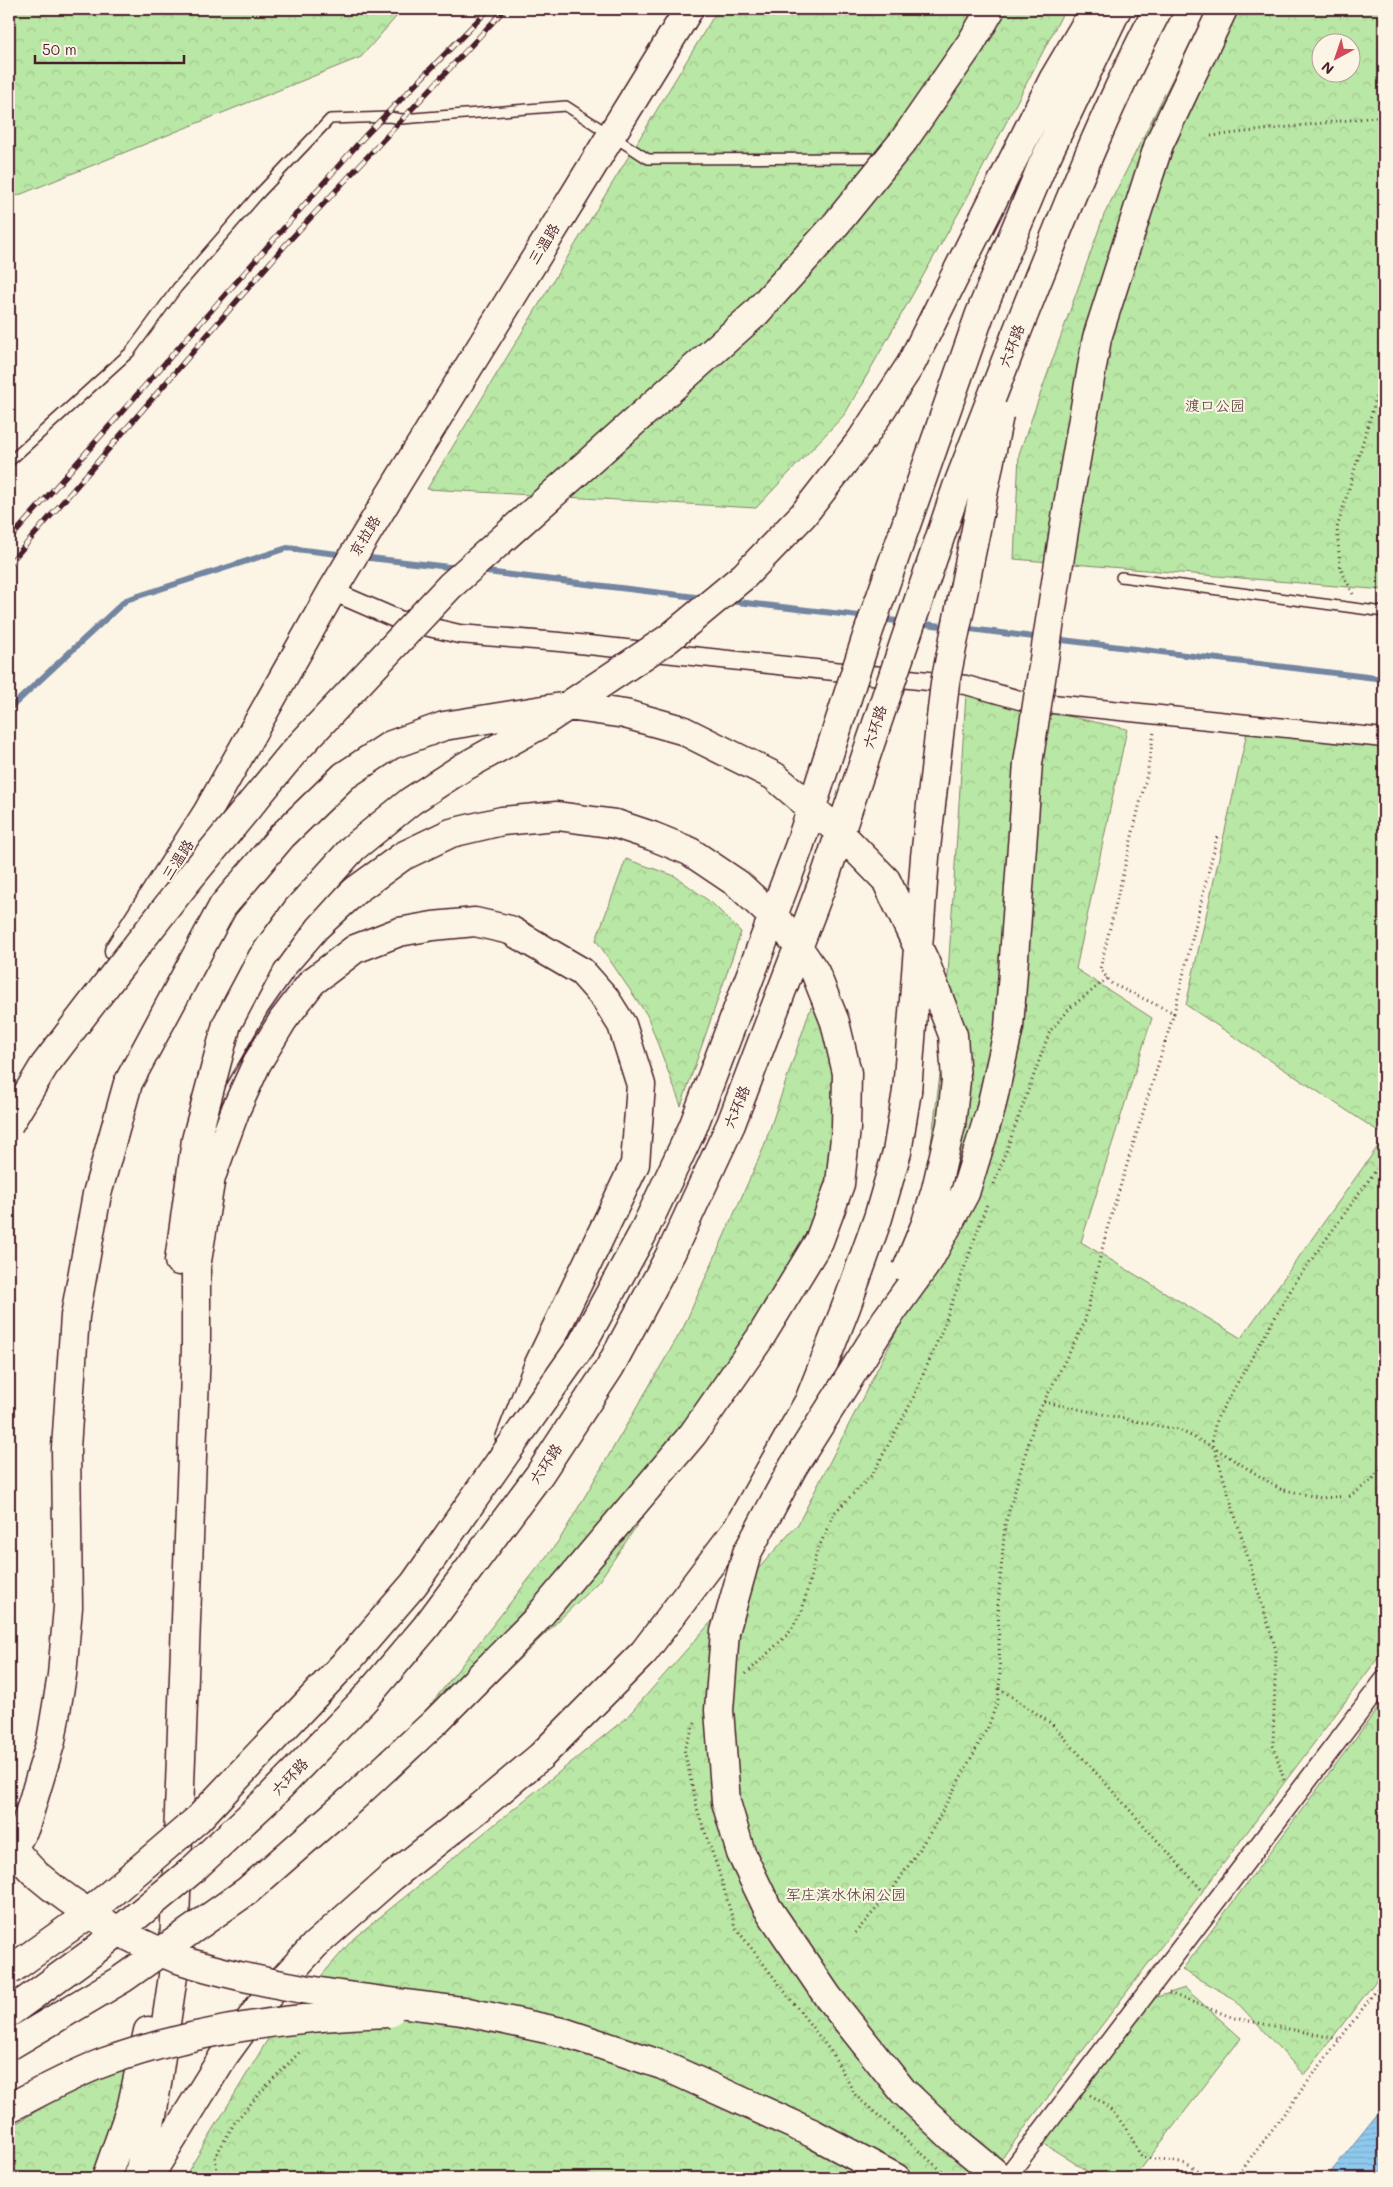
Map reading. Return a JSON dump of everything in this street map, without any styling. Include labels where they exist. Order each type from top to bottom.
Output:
[{"type":"highway","name":"三温路","points":[[399,480],[689,9]]},
{"type":"highway","points":[[9,1124],[44,1066],[188,880],[293,753],[450,586],[756,313],[832,229],[904,140],[971,43],[991,9]]},
{"type":"highway","points":[[138,2178],[153,2110],[173,1976],[196,1347],[196,1268],[200,1178],[196,1140],[227,1024],[262,958],[297,910],[353,848],[418,796],[462,768],[536,727],[668,638],[744,576],[803,515],[862,439],[911,364],[1053,80],[1095,9]]},
{"type":"highway","points":[[9,1971],[78,1920],[190,1825],[257,1758],[414,1584],[581,1346],[642,1235],[693,1127],[799,847],[867,636],[980,314],[1042,166],[1117,9]]},
{"type":"highway","name":"六环路","points":[[9,2013],[93,1952],[190,1872],[269,1798],[363,1701],[426,1627],[539,1475],[610,1367],[671,1253],[731,1124],[826,874],[957,487],[1077,178],[1136,50],[1158,9]]},
{"type":"highway","points":[[1001,2178],[956,2141],[903,2091],[828,1997],[767,1907],[741,1854],[726,1802],[718,1710],[725,1632],[747,1553],[793,1467],[886,1321],[929,1260],[965,1193],[990,1112],[1009,1028],[1028,762],[1067,511],[1097,338],[1159,144],[1223,9]]},
{"type":"highway","points":[[148,2178],[222,2057],[266,1998],[315,1945],[541,1756],[644,1652],[737,1529],[808,1401],[846,1307],[897,1152],[907,1091],[925,857],[945,683],[1016,337]]},
{"type":"highway","name":"京拉路","points":[[332,591],[399,480]]},
{"type":"highway","name":"三温路","points":[[9,1120],[183,854],[332,591]]},
{"type":"highway","points":[[9,1855],[25,1826],[51,1741],[62,1675],[68,1607],[66,1448],[74,1316],[97,1194],[128,1083],[223,906],[282,836],[344,776],[391,745],[444,726],[568,706],[625,714],[673,727],[774,776],[836,829],[886,880],[925,962],[952,1035],[956,1080],[951,1125],[936,1189],[926,1223],[886,1321]]},
{"type":"highway","points":[[9,2046],[122,1979],[247,1891],[352,1799],[435,1722],[534,1622],[692,1434],[760,1338],[819,1241],[840,1184],[846,1128],[847,1074],[835,1022],[816,972],[786,928],[738,884],[689,851],[616,824],[558,816],[502,821],[451,833],[403,856],[356,890],[316,927],[296,950],[255,1004],[212,1080]]},
{"type":"highway","points":[[106,2178],[132,2105],[147,2042],[161,1915],[178,1352],[178,1267],[200,1178],[236,1109],[257,1063],[283,1020],[312,982],[355,949],[400,932],[433,926],[475,922],[510,930],[582,972],[605,998],[622,1026],[641,1085],[635,1164],[539,1364],[504,1457]]},
{"type":"highway","points":[[9,1844],[37,1874],[103,1922],[186,1962],[265,1981],[393,2003],[463,2011],[566,2033],[662,2065],[812,2134],[896,2178]]},
{"type":"highway","points":[[9,2108],[104,2062],[208,2034],[309,2018],[463,2011]]},
{"type":"street","points":[[332,591],[399,620],[459,634],[560,642],[966,685],[1023,701],[1384,738]]},
{"type":"street","points":[[1006,2178],[1384,1680]]},
{"type":"lane","points":[[9,462],[130,352],[176,288],[256,197],[330,119],[400,119],[566,106],[648,159],[870,158]]},
{"type":"lane","points":[[1121,577],[1384,612]]},
{"type":"path","points":[[1211,136],[1384,116]]},
{"type":"path","points":[[1360,610],[1340,567],[1337,528],[1384,372]]},
{"type":"path","points":[[1158,714],[1147,774],[1100,969],[1112,984],[1174,1013]]},
{"type":"path","points":[[855,1934],[891,1892],[933,1828],[988,1727],[998,1700],[998,1605],[1005,1525],[1036,1417],[1084,1324],[1107,1229],[1174,1013],[1216,837]]},
{"type":"path","points":[[992,1190],[1050,1031],[1071,1006],[1108,978]]},
{"type":"path","points":[[1291,1802],[1273,1745],[1276,1650],[1212,1440],[1216,1420],[1296,1281],[1384,1159]]},
{"type":"path","points":[[739,1680],[789,1633],[802,1610],[816,1554],[834,1513],[872,1475],[912,1401],[944,1328],[989,1200]]},
{"type":"path","points":[[1044,1402],[1179,1430],[1215,1448],[1280,1489],[1322,1498],[1350,1496],[1372,1480],[1384,1463]]},
{"type":"path","points":[[999,1688],[1052,1724],[1214,1904]]},
{"type":"path","points":[[697,1720],[684,1749],[698,1812],[735,1927],[832,2053],[856,2096],[950,2178]]},
{"type":"path","points":[[1236,2178],[1384,1980]]},
{"type":"path","points":[[1152,1985],[1234,2018],[1339,2039]]},
{"type":"path","points":[[218,2178],[215,2158],[234,2122],[301,2051]]},
{"type":"path","points":[[1075,2086],[1103,2101],[1126,2126],[1142,2157],[1187,2164],[1211,2178]]},
{"type":"green space","points":[[9,9],[403,9],[361,57],[9,199]]},
{"type":"green space","points":[[718,9],[1065,9],[966,200],[845,414],[756,508],[427,489]]},
{"type":"green space","name":"渡口公园","points":[[1234,9],[1384,9],[1384,590],[1014,559],[1019,454],[1104,215],[1192,40],[1233,16]]},
{"type":"green space","name":"军庄滨水休闲公园","points":[[966,694],[1127,729],[1076,969],[1152,1018],[1081,1242],[1241,1338],[1384,1138],[1384,1650],[987,2178],[184,2178],[271,2034],[354,1938],[626,1718],[798,1524],[910,1305],[943,1052]]},
{"type":"green space","points":[[1250,719],[1384,732],[1384,1135],[1186,1005]]},
{"type":"green space","points":[[626,859],[675,876],[713,904],[741,932],[681,1106],[647,1015],[596,940]]},
{"type":"green space","points":[[811,1007],[825,1021],[851,1091],[813,1267],[599,1581],[396,1780],[382,1767],[560,1539],[683,1328],[763,1149]]},
{"type":"green space","points":[[1384,1700],[1384,1970],[1304,2075],[1233,1998],[1182,1970]]},
{"type":"green space","points":[[1185,1988],[1241,2038],[1134,2178],[1098,2178],[1043,2143],[1154,1998]]},
{"type":"green space","points":[[132,2052],[104,2156],[93,2178],[9,2178],[9,2128]]},
{"type":"water","points":[[1384,2106],[1384,2173],[1380,2178],[1326,2178]]},
{"type":"waterway","points":[[9,709],[126,600],[287,548],[346,555]]},
{"type":"waterway","points":[[361,557],[458,568]]},
{"type":"waterway","points":[[478,571],[704,598]]},
{"type":"waterway","points":[[729,601],[868,617]]},
{"type":"waterway","points":[[880,619],[905,622]]},
{"type":"waterway","points":[[917,623],[950,627]]},
{"type":"waterway","points":[[962,628],[1042,638]]},
{"type":"waterway","points":[[1054,639],[1384,679]]},
{"type":"railway","points":[[9,540],[364,137],[489,9]]},
{"type":"railway","points":[[9,564],[288,242],[505,9]]}]
